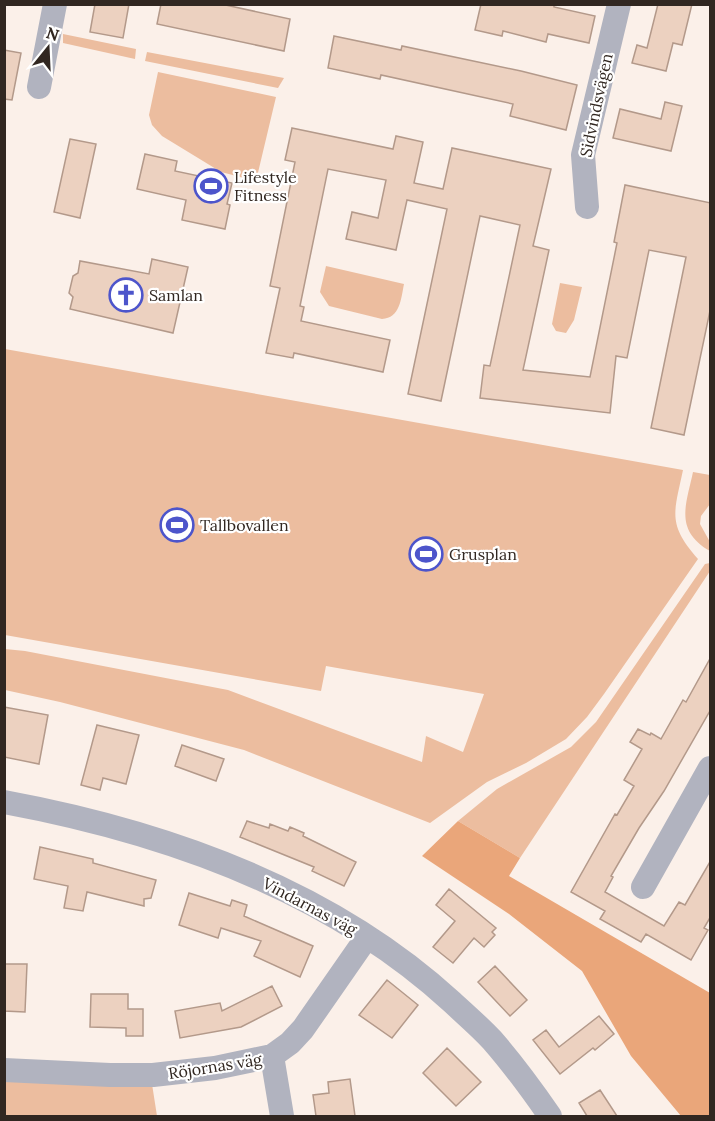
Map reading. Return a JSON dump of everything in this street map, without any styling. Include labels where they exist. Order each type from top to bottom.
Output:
[{"type":"street","points":[[39,87],[55,4]]},
{"type":"street","name":"Sidvindsvägen","points":[[587,207],[583,155],[619,4]]},
{"type":"street","points":[[643,887],[711,768]]},
{"type":"street","name":"Vindarnas väg","points":[[4,802],[110,825],[196,853],[289,892],[334,915],[433,985],[471,1020],[492,1041],[550,1116]]},
{"type":"street","name":"Röjornas väg","points":[[4,1070],[153,1075],[215,1068],[272,1056],[290,1043],[303,1029],[367,937]]},
{"type":"street","points":[[272,1056],[282,1116]]},
{"type":"shaded area","points":[[63,34],[136,49],[135,59],[63,43]]},
{"type":"shaded area","points":[[147,52],[284,78],[278,88],[145,61]]},
{"type":"shaded area","points":[[158,72],[276,97],[256,181],[221,172],[162,136],[152,125],[149,115]]},
{"type":"shaded area","points":[[326,266],[404,284],[399,307],[393,315],[382,319],[329,306],[320,292]]},
{"type":"shaded area","points":[[560,283],[582,287],[574,320],[566,333],[556,331],[552,324]]},
{"type":"shaded area","points":[[5,349],[683,470],[677,497],[677,527],[698,559],[604,694],[587,717],[566,739],[526,763],[487,782],[430,823],[244,750],[5,690],[5,649],[25,651],[228,690],[422,762],[426,736],[463,752],[484,694],[326,666],[321,691],[5,635]]},
{"type":"shaded area","points":[[693,472],[710,475],[710,504],[701,516],[700,524],[710,542],[710,551],[691,534],[685,516]]},
{"type":"shaded area","points":[[710,563],[710,571],[520,858],[458,821],[497,789],[571,747],[596,722],[705,564]]},
{"type":"shaded area","points":[[458,821],[520,858],[509,876],[710,993],[710,1116],[681,1116],[631,1056],[582,971],[509,914],[422,856]]},
{"type":"shaded area","points":[[5,1078],[152,1084],[157,1116],[5,1116]]},
{"type":"building","points":[[95,4],[129,4],[123,38],[90,32]]},
{"type":"building","points":[[161,4],[221,4],[290,19],[284,51],[157,24]]},
{"type":"building","points":[[481,4],[554,4],[554,7],[595,16],[589,43],[548,34],[546,42],[503,31],[502,36],[475,30]]},
{"type":"building","points":[[658,4],[692,4],[682,45],[673,43],[666,71],[632,63],[637,45],[647,48]]},
{"type":"building","points":[[334,36],[401,50],[402,46],[577,85],[566,130],[510,116],[513,104],[381,75],[380,79],[328,68]]},
{"type":"building","points":[[4,50],[21,53],[12,100],[4,99]]},
{"type":"building","points":[[665,102],[682,106],[671,151],[613,138],[620,109],[661,119]]},
{"type":"building","points":[[292,128],[393,149],[396,136],[423,142],[414,183],[443,189],[452,148],[551,169],[533,246],[549,250],[523,370],[590,377],[617,243],[614,242],[625,185],[711,203],[711,306],[684,435],[651,428],[686,257],[649,250],[627,358],[616,356],[610,413],[480,398],[484,365],[490,366],[520,225],[480,216],[441,401],[408,394],[447,209],[407,200],[396,250],[346,239],[352,212],[378,218],[386,180],[328,169],[300,306],[304,307],[301,321],[390,340],[383,372],[294,353],[293,358],[266,353],[280,288],[270,286],[295,162],[285,160]]},
{"type":"building","points":[[70,139],[96,144],[80,218],[54,212]]},
{"type":"building","points":[[145,154],[177,161],[175,171],[232,183],[225,229],[182,220],[186,200],[137,189]]},
{"type":"building","name":"Samlan","points":[[152,259],[188,267],[173,333],[70,309],[73,297],[69,293],[73,276],[78,273],[80,261],[149,274]]},
{"type":"building","points":[[711,657],[711,709],[664,791],[611,876],[613,877],[605,892],[664,926],[679,902],[685,905],[711,860],[711,916],[704,928],[708,930],[691,960],[646,934],[641,942],[600,919],[605,911],[571,892],[615,814],[617,815],[634,786],[624,780],[642,749],[630,742],[638,729],[661,739],[683,700],[686,702]]},
{"type":"building","points":[[4,707],[48,715],[39,764],[4,757]]},
{"type":"building","points":[[97,725],[139,735],[126,784],[103,778],[100,790],[81,785]]},
{"type":"building","points":[[182,745],[224,759],[216,781],[175,766]]},
{"type":"building","points":[[247,821],[269,828],[270,824],[288,831],[290,827],[304,833],[303,836],[356,862],[344,886],[312,871],[314,867],[240,837]]},
{"type":"building","points":[[40,847],[93,859],[93,863],[156,880],[151,898],[144,899],[144,906],[87,892],[83,911],[64,908],[68,886],[34,879]]},
{"type":"building","points":[[449,889],[496,928],[492,932],[495,935],[484,947],[474,938],[453,963],[433,947],[455,921],[436,905]]},
{"type":"building","points":[[189,893],[230,906],[232,900],[247,905],[244,916],[313,946],[300,977],[254,956],[261,941],[221,928],[218,938],[179,925]]},
{"type":"building","points":[[4,964],[27,964],[25,1012],[4,1011]]},
{"type":"building","points":[[495,966],[527,1000],[510,1016],[478,982]]},
{"type":"building","points":[[387,980],[418,1005],[392,1038],[359,1015]]},
{"type":"building","points":[[272,986],[282,1006],[241,1027],[180,1038],[175,1011],[220,1003],[222,1011]]},
{"type":"building","points":[[91,994],[128,994],[128,1009],[143,1009],[143,1036],[126,1036],[126,1028],[90,1027]]},
{"type":"building","points":[[599,1016],[614,1034],[560,1074],[533,1040],[546,1030],[559,1047]]},
{"type":"building","points":[[447,1048],[481,1082],[456,1106],[423,1073]]},
{"type":"building","points":[[350,1079],[355,1116],[316,1116],[313,1095],[329,1093],[328,1082]]},
{"type":"building","points":[[600,1090],[617,1116],[587,1116],[579,1103]]},
{"type":"place","name":"Lifestyle Fitness","points":[[211,186]]},
{"type":"place","name":"Samlan","points":[[126,295]]},
{"type":"place","name":"Tallbovallen","points":[[177,525]]},
{"type":"place","name":"Grusplan","points":[[426,554]]}]
